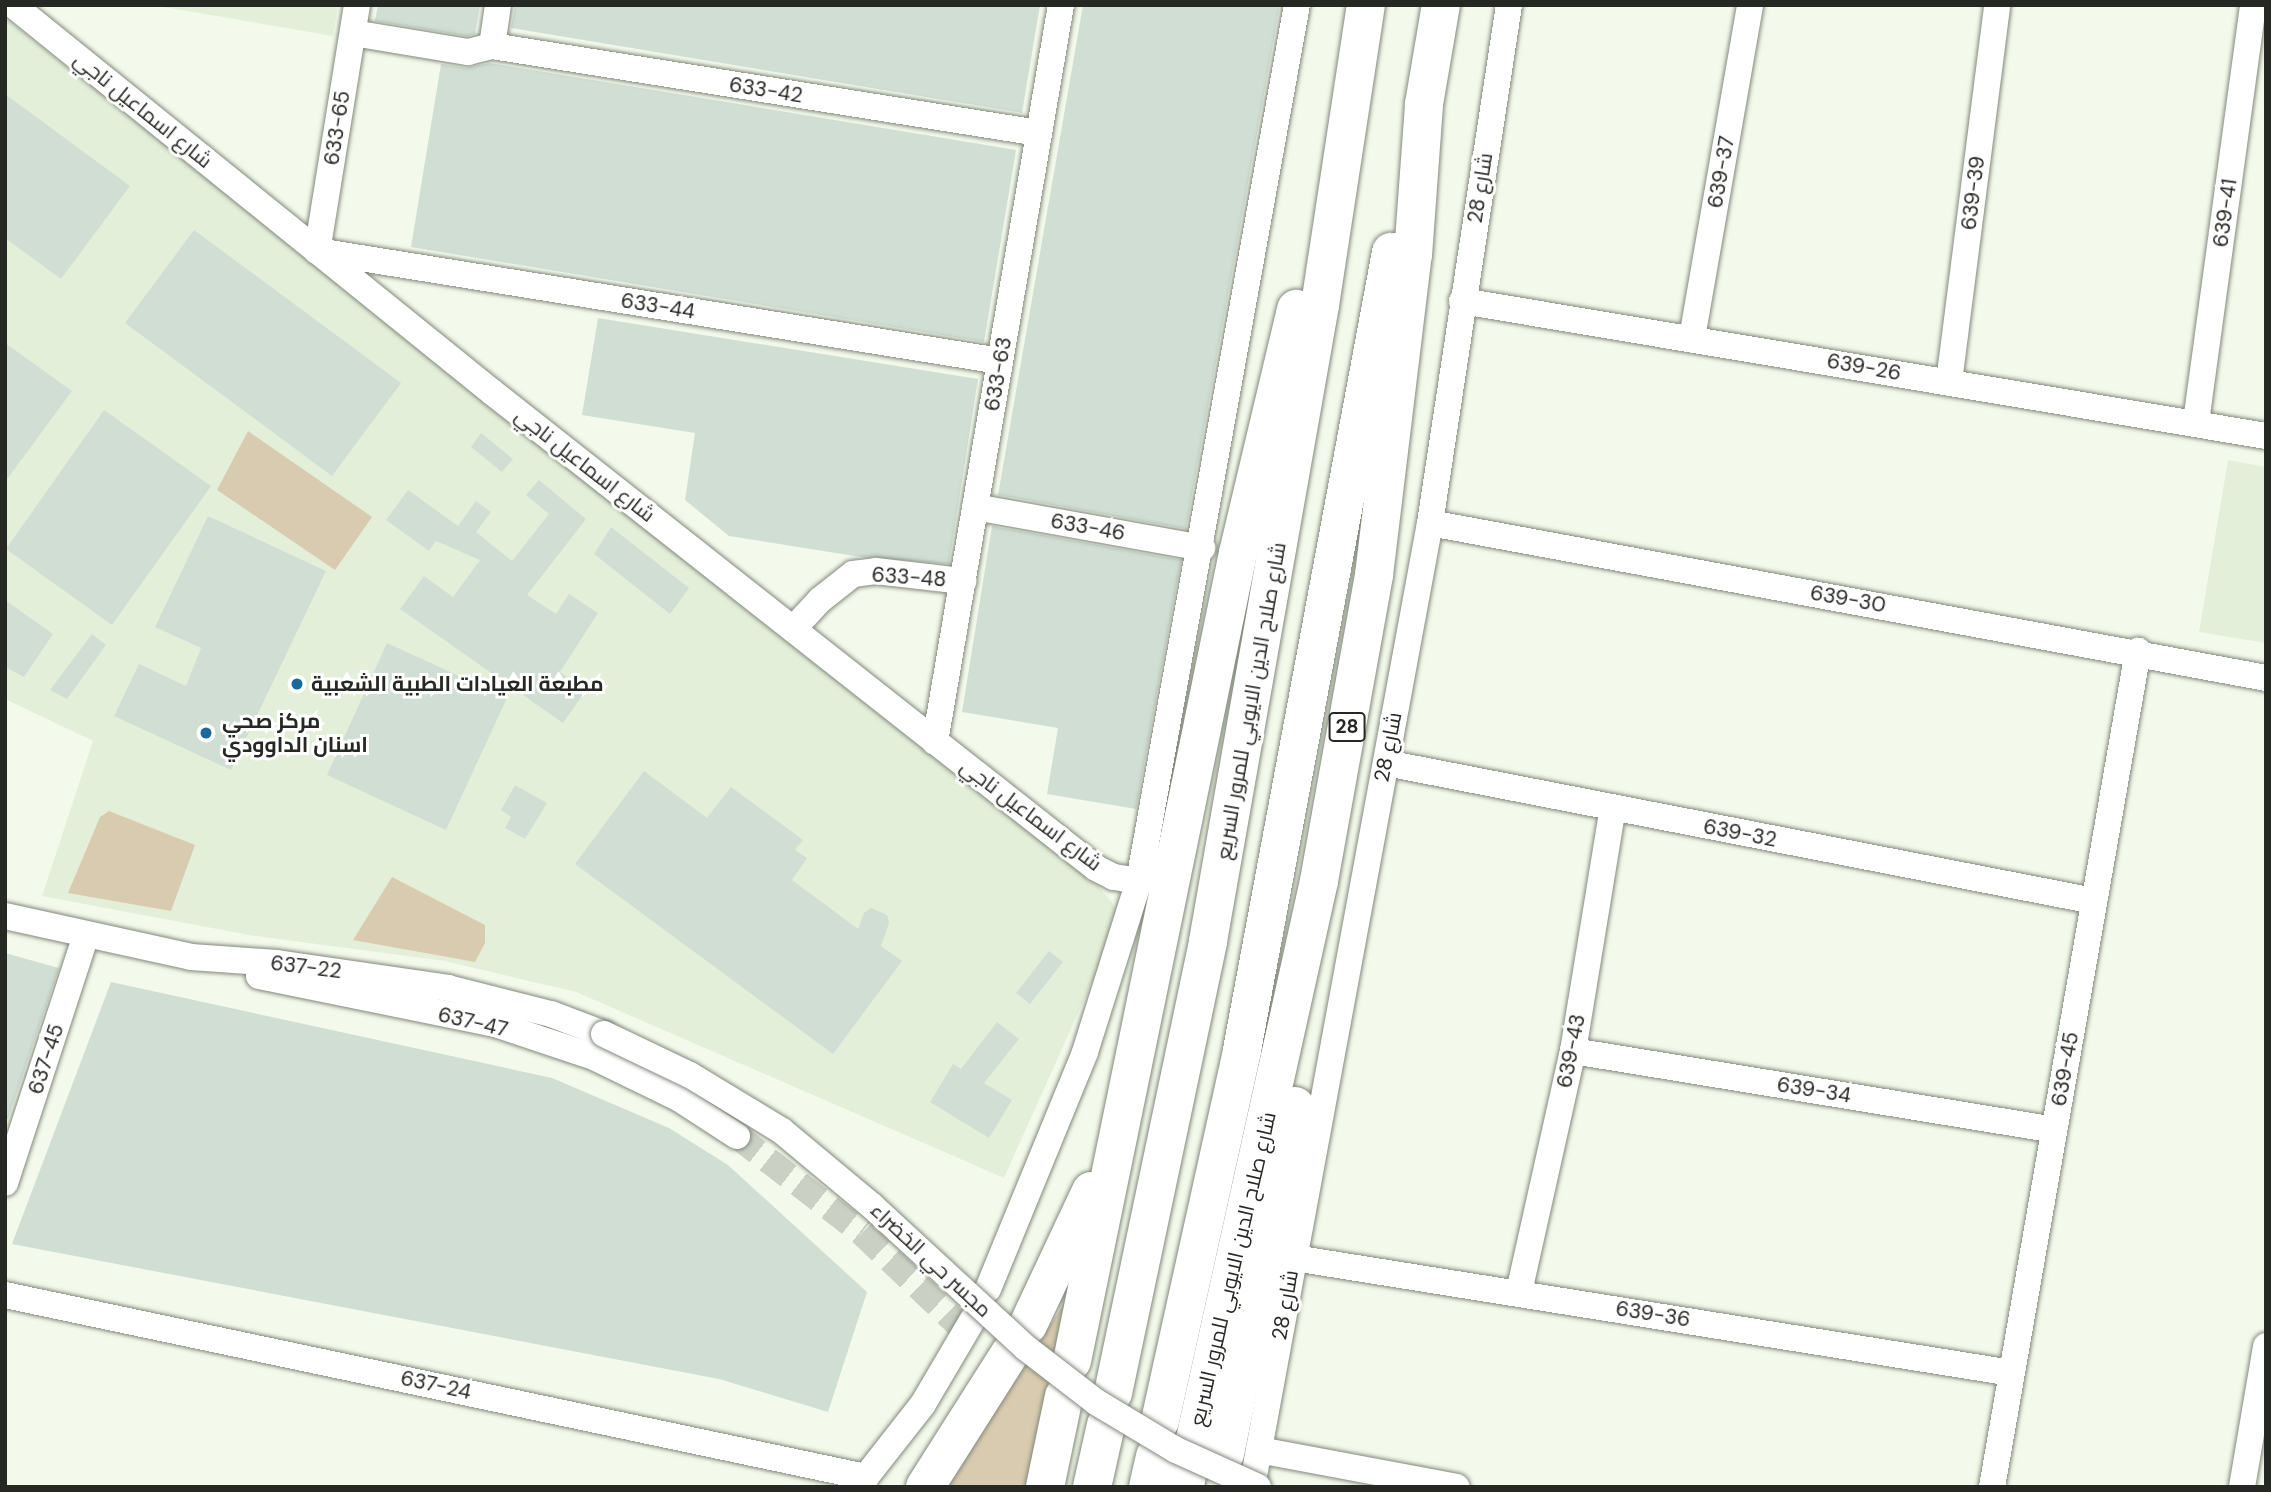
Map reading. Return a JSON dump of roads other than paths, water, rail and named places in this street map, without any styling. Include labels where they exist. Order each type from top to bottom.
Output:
[{"type":"highway","name":"شارع صلاح الدين الايوبي للمرور السريع","points":[[1092,1487],[1208,941],[1320,305],[1350,92],[1366,5]]},
{"type":"highway","name":"شارع صلاح الدين الايوبي للمرور السريع","points":[[1154,1454],[1242,1050],[1366,376],[1424,104],[1441,5]]},
{"type":"highway","points":[[1045,1487],[1176,872],[1238,553],[1350,92]]},
{"type":"highway","name":"شارع صلاح الدين الايوبي للمرور السريع","points":[[1210,1461],[1296,1101],[1319,881],[1374,575],[1411,268],[1424,104]]},
{"type":"highway","points":[[925,1487],[1019,1339],[1062,1260],[1101,1168],[1132,1077]]},
{"type":"street","name":"شارع اسماعيل ناجي","points":[[13,5],[317,251],[1096,868],[1114,877],[1139,881],[1176,872]]},
{"type":"street","name":"633-65","points":[[317,251],[357,5]]},
{"type":"street","points":[[492,47],[498,5]]},
{"type":"street","name":"633-63","points":[[935,742],[1061,5]]},
{"type":"street","points":[[988,1289],[1085,1052],[1139,881],[1202,548],[1297,5]]},
{"type":"street","name":"شارع 28","points":[[1252,1487],[1210,1461],[1294,1258],[1430,523],[1509,5]]},
{"type":"street","name":"639-37","points":[[1692,338],[1750,5]]},
{"type":"street","name":"639-39","points":[[1949,382],[1997,5]]},
{"type":"street","name":"639-41","points":[[2196,422],[2253,5]]},
{"type":"street","name":"633-42","points":[[353,33],[467,52],[492,47],[1039,133]]},
{"type":"street","name":"633-44","points":[[317,251],[1000,360]]},
{"type":"street","name":"639-26","points":[[1462,301],[2196,422],[2266,436]]},
{"type":"street","name":"633-46","points":[[975,507],[1202,548]]},
{"type":"street","name":"639-30","points":[[1430,523],[2138,651],[2266,678]]},
{"type":"street","name":"633-48","points":[[793,629],[820,600],[853,575],[877,570],[963,581]]},
{"type":"street","name":"639-45","points":[[1992,1487],[2138,651]]},
{"type":"street","name":"639-32","points":[[1385,763],[2094,901]]},
{"type":"street","name":"639-43","points":[[1519,1292],[1573,1051],[1613,808]]},
{"type":"street","name":"637-22","points":[[5,916],[191,957],[277,963],[447,988],[551,1014],[604,1034]]},
{"type":"street","name":"637-45","points":[[5,1183],[86,935]]},
{"type":"street","name":"637-47","points":[[191,957],[508,1028],[594,1057],[644,1079],[737,1136]]},
{"type":"street","name":"مجسر حي الخضراء","points":[[604,1034],[723,1093],[797,1142],[1026,1348],[1096,1402],[1176,1450],[1258,1487]]},
{"type":"street","name":"639-34","points":[[1573,1051],[2054,1130]]},
{"type":"street","name":"639-36","points":[[1294,1258],[2012,1373]]},
{"type":"street","name":"637-24","points":[[5,1295],[862,1482]]},
{"type":"street","points":[[862,1482],[923,1404],[973,1319]]},
{"type":"street","points":[[2242,1487],[2266,1346]]},
{"type":"street","points":[[1210,1461],[1457,1487]]},
{"type":"tunnel","points":[[737,1136],[862,1233],[966,1332]]},
{"type":"place","name":"مطبعة العيادات الطبية الشعبية","points":[[297,684]]},
{"type":"place","name":"مركز صحي اسنان الداوودي","points":[[206,733]]}]
